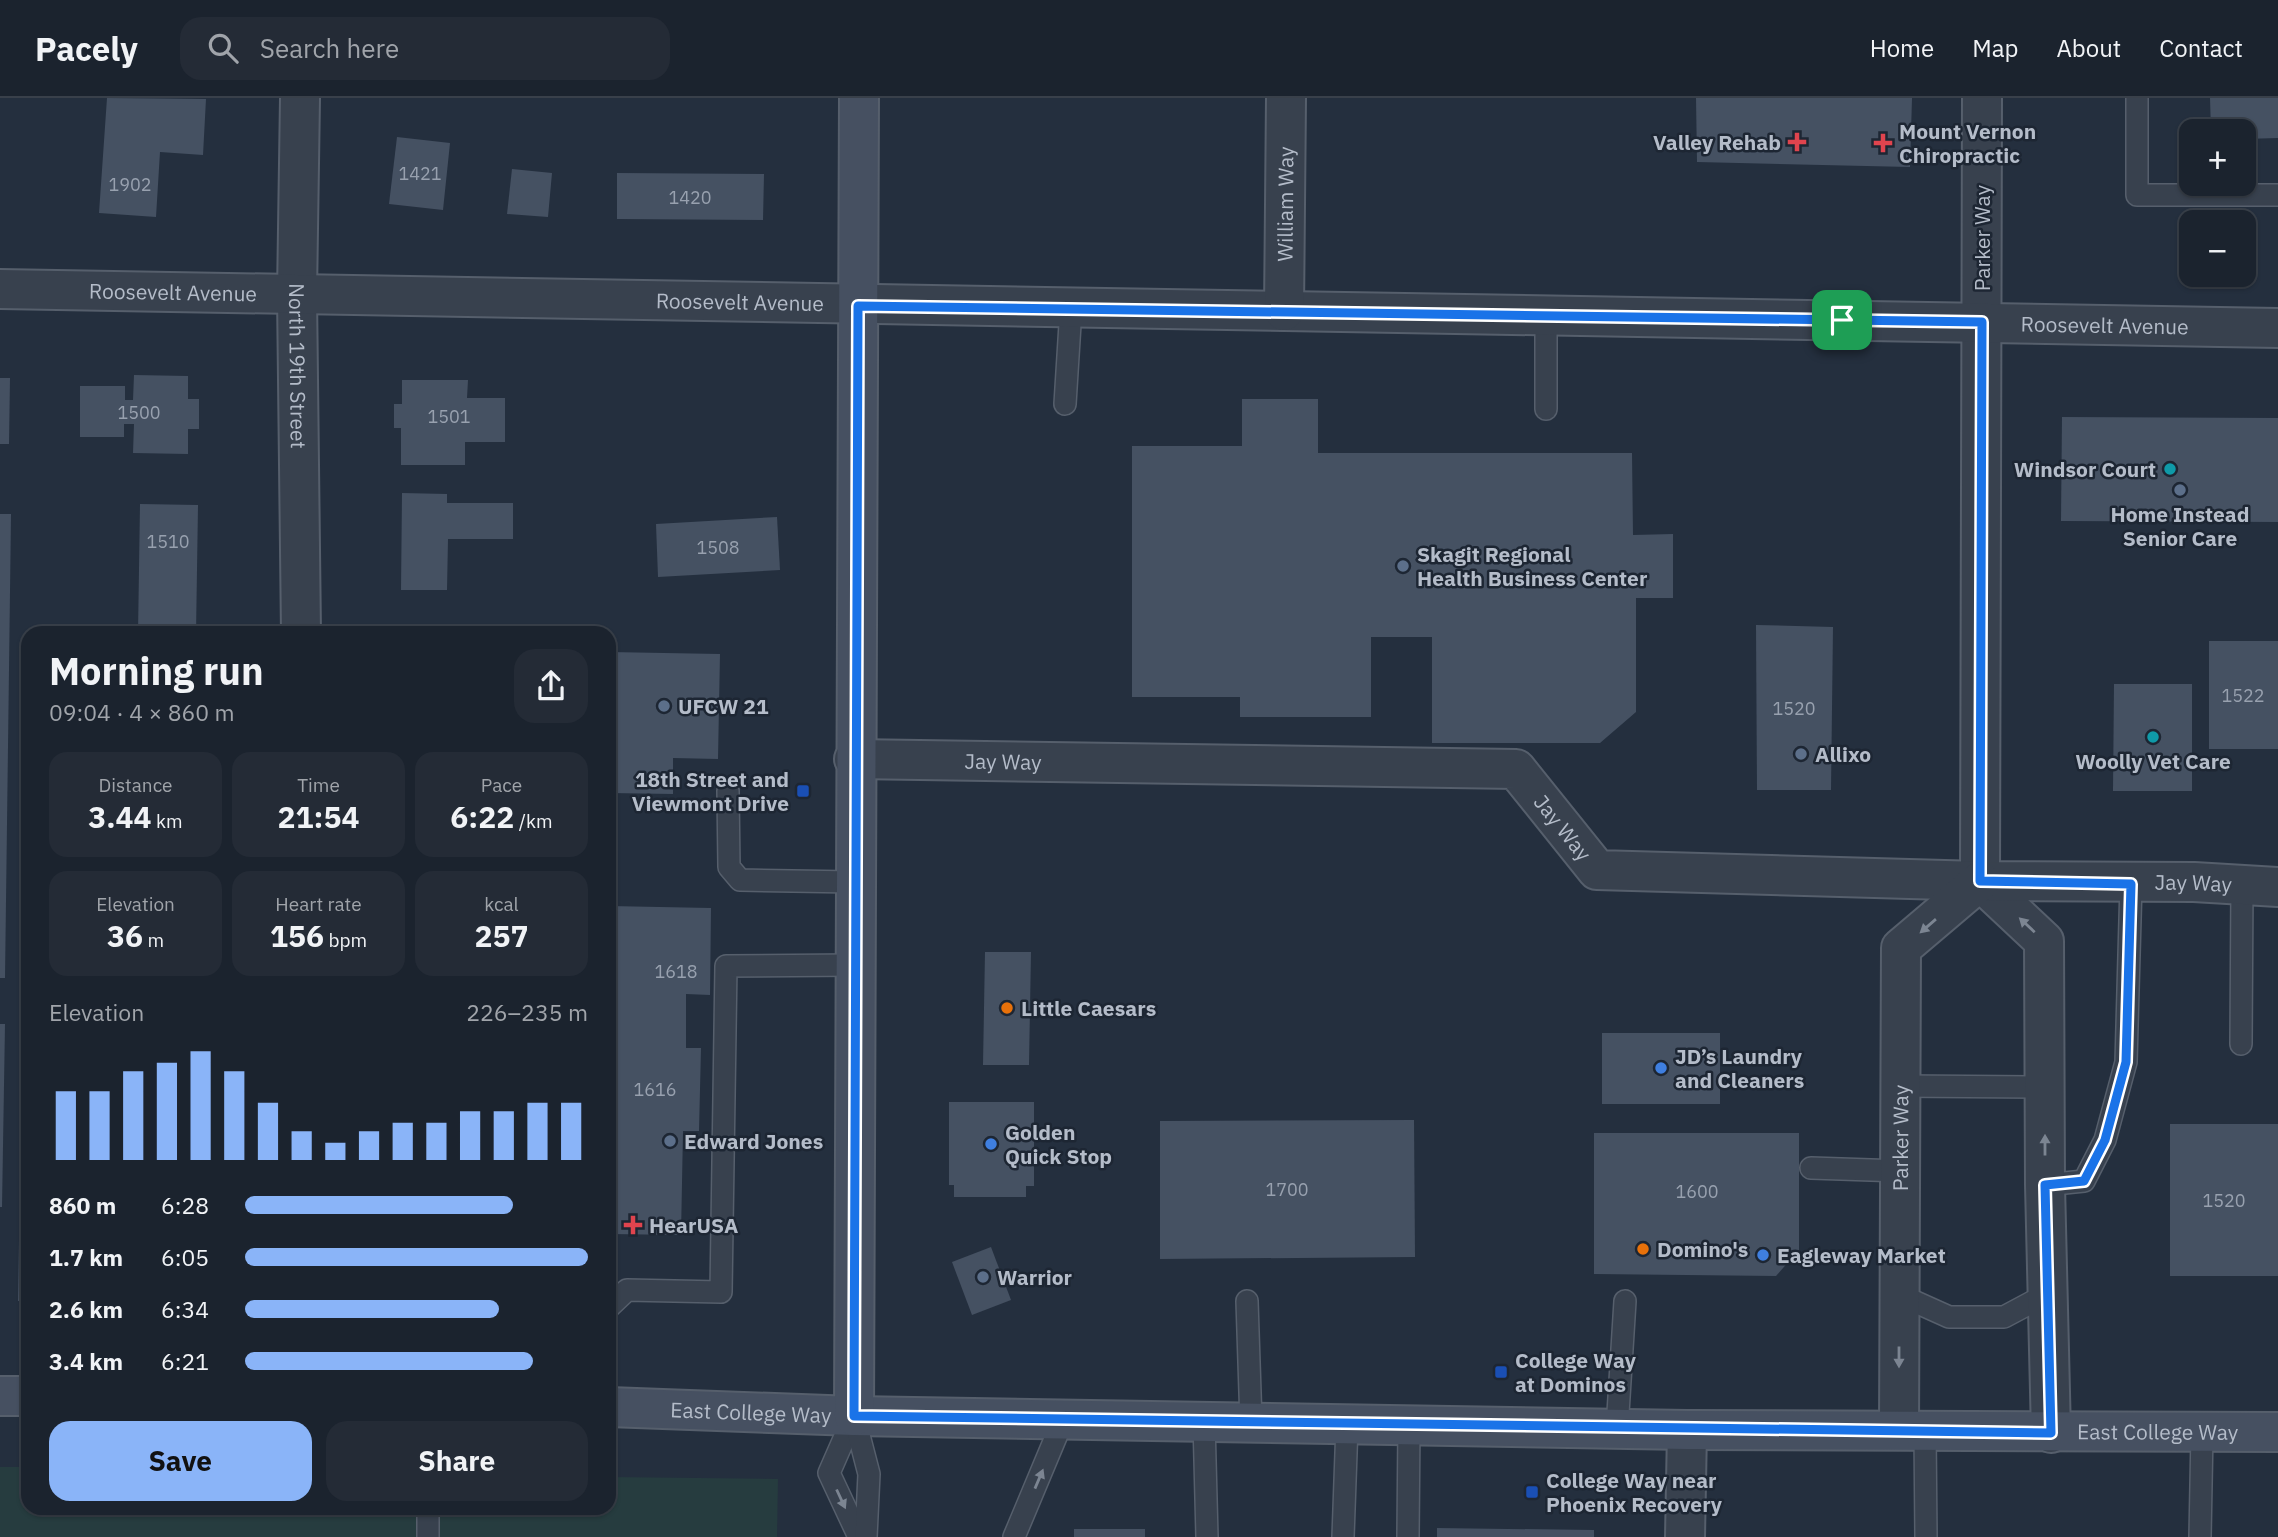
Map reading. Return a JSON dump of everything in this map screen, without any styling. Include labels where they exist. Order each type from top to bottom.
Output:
[{"type":"main road","points":[[854,1416],[854,759],[859,98]]},
{"type":"main road","points":[[0,1396],[21,1396]]},
{"type":"main road","name":"East College Way","points":[[616,1407],[854,1416],[1347,1425],[2051,1433],[2278,1432]]},
{"type":"street","name":"North 19th Street","points":[[300,98],[297,294],[300,626]]},
{"type":"street","name":"William Way","points":[[1284,311],[1286,98]]},
{"type":"street","name":"Parker Way","points":[[1912,1431],[1900,1295],[1901,948],[1980,881],[1982,98]]},
{"type":"street","name":"Roosevelt Avenue","points":[[0,289],[858,306],[2278,328]]},
{"type":"street","name":"Jay Way","points":[[854,759],[1516,769],[1597,870],[2260,886]]},
{"type":"street","points":[[1980,881],[2044,941],[2045,1185],[2051,1433]]},
{"type":"street","points":[[1685,1537],[1687,1430]]},
{"type":"lane","points":[[2137,98],[2137,195],[2278,195]]},
{"type":"lane","points":[[1065,404],[1071,308]]},
{"type":"lane","points":[[1546,315],[1546,409]]},
{"type":"lane","points":[[728,791],[729,867],[740,880],[854,882]]},
{"type":"lane","points":[[2045,1185],[2084,1181],[2105,1140],[2126,1062],[2131,884]]},
{"type":"lane","points":[[2241,1045],[2260,886]]},
{"type":"lane","points":[[616,1300],[627,1290],[721,1292],[726,966],[854,965]]},
{"type":"lane","points":[[1901,1086],[2044,1087]]},
{"type":"lane","points":[[1811,1168],[1901,1171]]},
{"type":"lane","points":[[1900,1295],[1950,1317],[2004,1317],[2049,1293]]},
{"type":"lane","points":[[1247,1301],[1251,1423]]},
{"type":"lane","points":[[1618,1429],[1625,1301]]},
{"type":"lane","points":[[854,1416],[829,1473],[859,1537]]},
{"type":"lane","points":[[854,1416],[869,1474],[866,1537]]},
{"type":"lane","points":[[1014,1537],[1063,1420]]},
{"type":"lane","points":[[1205,1422],[1207,1537]]},
{"type":"lane","points":[[1343,1537],[1347,1425]]},
{"type":"lane","points":[[1408,1537],[1409,1425]]},
{"type":"lane","points":[[1912,1431],[1926,1537]]},
{"type":"lane","points":[[2200,1537],[2202,1433]]},
{"type":"lane","points":[[428,1515],[428,1537]]},
{"type":"green space","points":[[0,1467],[21,1467],[21,1515],[616,1515],[616,1477],[778,1479],[777,1537],[0,1537]]},
{"type":"building","points":[[107,98],[206,99],[203,155],[160,152],[156,217],[99,213]]},
{"type":"building","points":[[1696,98],[1912,98],[1910,167],[1697,162]]},
{"type":"building","points":[[2210,98],[2278,98],[2278,138],[2256,139],[2256,119],[2211,119]]},
{"type":"building","points":[[397,137],[450,143],[443,210],[389,204]]},
{"type":"building","points":[[512,169],[552,173],[548,217],[507,214]]},
{"type":"building","points":[[617,173],[764,174],[763,220],[617,219]]},
{"type":"building","points":[[134,375],[188,376],[188,399],[199,399],[199,429],[188,429],[188,454],[133,453],[134,424],[124,424],[124,437],[80,437],[80,386],[125,386],[125,400],[133,400]]},
{"type":"building","points":[[0,378],[10,378],[9,444],[0,444]]},
{"type":"building","points":[[402,380],[468,380],[467,398],[505,398],[505,442],[465,442],[465,465],[401,465],[401,428],[394,428],[394,404],[402,404]]},
{"type":"building","name":"Skagit Regional Health Business Center","points":[[1242,399],[1318,399],[1318,453],[1632,453],[1633,535],[1673,534],[1673,598],[1636,598],[1636,712],[1600,743],[1432,743],[1432,637],[1371,637],[1371,717],[1240,717],[1240,697],[1132,697],[1132,446],[1242,446]]},
{"type":"building","name":"Windsor Court","points":[[2062,417],[2278,418],[2278,522],[2061,521]]},
{"type":"building","points":[[402,493],[447,494],[447,503],[513,503],[513,539],[448,539],[447,590],[401,590]]},
{"type":"building","points":[[140,504],[198,505],[196,626],[138,626]]},
{"type":"building","points":[[0,514],[11,514],[5,978],[0,978]]},
{"type":"building","points":[[777,517],[780,570],[658,577],[656,524]]},
{"type":"building","points":[[1756,625],[1833,627],[1831,790],[1757,790]]},
{"type":"building","points":[[2209,641],[2278,641],[2278,749],[2209,749]]},
{"type":"building","name":"UFCW 21","points":[[616,652],[720,654],[718,759],[673,758],[673,794],[616,793]]},
{"type":"building","name":"Woolly Vet Care","points":[[2114,684],[2192,684],[2192,791],[2113,791]]},
{"type":"building","points":[[616,906],[711,908],[710,995],[686,994],[686,1048],[701,1048],[699,1131],[683,1131],[681,1235],[616,1234]]},
{"type":"building","name":"Little Caesars","points":[[985,952],[1031,952],[1029,1065],[983,1065]]},
{"type":"building","points":[[0,1024],[5,1024],[2,1207],[0,1207]]},
{"type":"building","name":"JD’s Laundry and Cleaners","points":[[1602,1033],[1720,1033],[1720,1104],[1602,1104]]},
{"type":"building","name":"Golden Quick Stop","points":[[949,1102],[1034,1102],[1034,1186],[1026,1186],[1026,1197],[954,1197],[954,1185],[949,1185]]},
{"type":"building","points":[[1414,1120],[1415,1257],[1160,1259],[1160,1121]]},
{"type":"building","points":[[2170,1124],[2278,1124],[2278,1276],[2170,1276]]},
{"type":"building","points":[[1594,1133],[1799,1133],[1799,1250],[1776,1276],[1594,1274]]},
{"type":"building","points":[[19,1240],[21,1240],[21,1301],[18,1301]]},
{"type":"building","points":[[991,1247],[1011,1300],[972,1315],[952,1262]]},
{"type":"building","points":[[1437,1528],[1594,1530],[1594,1537],[1437,1537]]},
{"type":"building","points":[[1074,1529],[1145,1529],[1145,1537],[1074,1537]]},
{"type":"place","name":"Valley Rehab","points":[[1797,142]]},
{"type":"place","name":"Mount Vernon Chiropractic","points":[[1883,143]]},
{"type":"place","name":"Windsor Court","points":[[2170,469]]},
{"type":"place","name":"Home Instead Senior Care","points":[[2180,490]]},
{"type":"place","name":"Skagit Regional Health Business Center","points":[[1403,566]]},
{"type":"place","name":"UFCW 21","points":[[664,706]]},
{"type":"place","name":"Woolly Vet Care","points":[[2153,737]]},
{"type":"place","name":"Allixo","points":[[1801,754]]},
{"type":"place","name":"18th Street and Viewmont Drive","points":[[803,791]]},
{"type":"place","name":"Little Caesars","points":[[1007,1008]]},
{"type":"place","name":"JD’s Laundry and Cleaners","points":[[1661,1068]]},
{"type":"place","name":"Edward Jones","points":[[670,1141]]},
{"type":"place","name":"Golden Quick Stop","points":[[991,1144]]},
{"type":"place","name":"HearUSA","points":[[633,1225]]},
{"type":"place","name":"Domino's","points":[[1643,1249]]},
{"type":"place","name":"Eagleway Market","points":[[1763,1255]]},
{"type":"place","name":"Warrior","points":[[983,1277]]},
{"type":"place","name":"College Way at Dominos","points":[[1501,1372]]},
{"type":"place","name":"College Way near Phoenix Recovery","points":[[1532,1492]]},
{"type":"route","points":[[858,306],[1842,320],[1982,322],[1980,881],[2131,884],[2126,1062],[2105,1140],[2084,1181],[2045,1185],[2051,1433],[1687,1430],[854,1416],[854,759],[858,306]]}]
